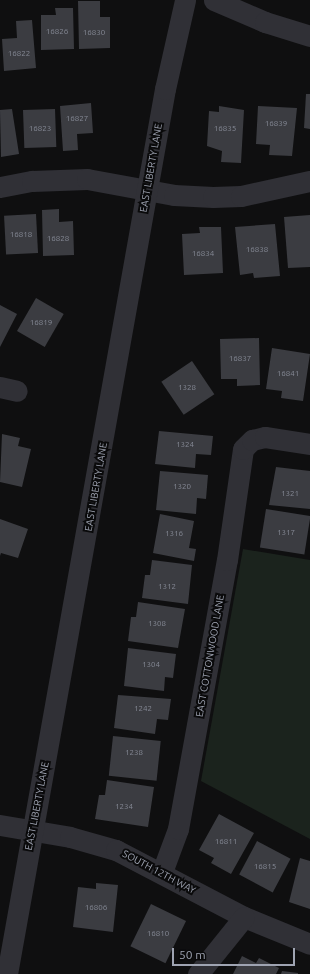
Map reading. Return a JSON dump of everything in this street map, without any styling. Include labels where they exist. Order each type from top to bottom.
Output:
[{"type":"street","name":"EAST LIBERTY LANE","points":[[7,974],[147,189],[185,0]]},
{"type":"street","points":[[214,0],[272,25],[310,36]]},
{"type":"street","points":[[0,187],[87,179],[174,194],[241,196],[310,182]]},
{"type":"street","name":"EAST COTTONWOOD LANE","points":[[162,872],[178,829],[227,560],[243,449],[252,440],[265,437],[310,444]]},
{"type":"street","name":"SOUTH 12TH WAY","points":[[0,825],[32,830],[116,850],[162,872],[244,917],[310,944]]},
{"type":"street","points":[[198,974],[244,917]]},
{"type":"shaded area","points":[[243,549],[310,560],[310,839],[201,781]]},
{"type":"building","points":[[78,1],[100,1],[100,17],[110,17],[110,48],[79,49]]},
{"type":"building","points":[[55,8],[73,8],[74,49],[41,50],[41,15],[56,15]]},
{"type":"building","points":[[32,20],[36,68],[4,71],[2,39],[17,38],[16,21]]},
{"type":"building","points":[[306,94],[310,94],[310,129],[304,128]]},
{"type":"building","points":[[91,103],[93,133],[77,134],[78,150],[63,151],[60,106]]},
{"type":"building","points":[[219,106],[244,110],[241,163],[221,162],[222,151],[207,146],[209,111],[219,112]]},
{"type":"building","points":[[258,106],[297,108],[292,156],[269,155],[270,145],[256,144]]},
{"type":"building","points":[[12,109],[19,154],[1,157],[0,110]]},
{"type":"building","points":[[55,109],[56,147],[24,148],[23,110]]},
{"type":"building","points":[[59,209],[59,222],[73,221],[74,255],[43,256],[42,210]]},
{"type":"building","points":[[36,214],[38,253],[6,255],[4,216]]},
{"type":"building","points":[[310,215],[310,267],[288,268],[284,217]]},
{"type":"building","points":[[275,224],[280,276],[254,278],[253,273],[240,275],[235,227]]},
{"type":"building","points":[[199,227],[221,227],[223,273],[184,275],[182,234],[200,233]]},
{"type":"building","points":[[36,298],[64,314],[45,347],[17,331]]},
{"type":"building","points":[[0,305],[17,314],[0,347]]},
{"type":"building","points":[[259,338],[260,385],[237,386],[237,379],[221,379],[220,339]]},
{"type":"building","points":[[272,348],[310,354],[303,401],[281,398],[282,391],[266,389]]},
{"type":"building","points":[[192,361],[214,394],[184,415],[161,382]]},
{"type":"building","points":[[159,431],[213,436],[211,455],[196,454],[195,468],[155,464]]},
{"type":"building","points":[[2,434],[20,438],[18,446],[31,449],[22,487],[0,482]]},
{"type":"building","points":[[276,467],[310,471],[310,509],[269,505]]},
{"type":"building","points":[[160,471],[208,475],[206,499],[197,498],[196,514],[156,510]]},
{"type":"building","points":[[266,509],[310,516],[304,555],[260,548]]},
{"type":"building","points":[[160,514],[194,521],[189,548],[196,549],[194,561],[153,553]]},
{"type":"building","points":[[0,519],[28,529],[18,558],[1,553],[0,556]]},
{"type":"building","points":[[152,560],[192,565],[188,604],[142,598],[145,575],[150,575]]},
{"type":"building","points":[[138,602],[185,609],[178,648],[128,641],[131,617],[136,617]]},
{"type":"building","points":[[128,648],[176,654],[173,678],[165,677],[164,691],[124,686]]},
{"type":"building","points":[[118,695],[171,699],[168,720],[157,719],[155,734],[114,728]]},
{"type":"building","points":[[113,736],[161,741],[157,781],[109,776]]},
{"type":"building","points":[[107,780],[154,787],[148,827],[95,819],[99,795],[105,795]]},
{"type":"building","points":[[219,814],[254,833],[231,874],[211,863],[214,858],[199,850]]},
{"type":"building","points":[[257,841],[291,859],[273,892],[239,875]]},
{"type":"building","points":[[300,858],[310,861],[310,909],[289,902]]},
{"type":"building","points":[[96,883],[118,885],[113,932],[73,927],[78,887],[96,889]]},
{"type":"building","points":[[151,904],[186,921],[165,963],[130,946]]},
{"type":"building","points":[[242,956],[256,963],[259,958],[279,968],[276,974],[233,974]]},
{"type":"building","points":[[282,971],[298,973],[298,974],[281,974]]}]
